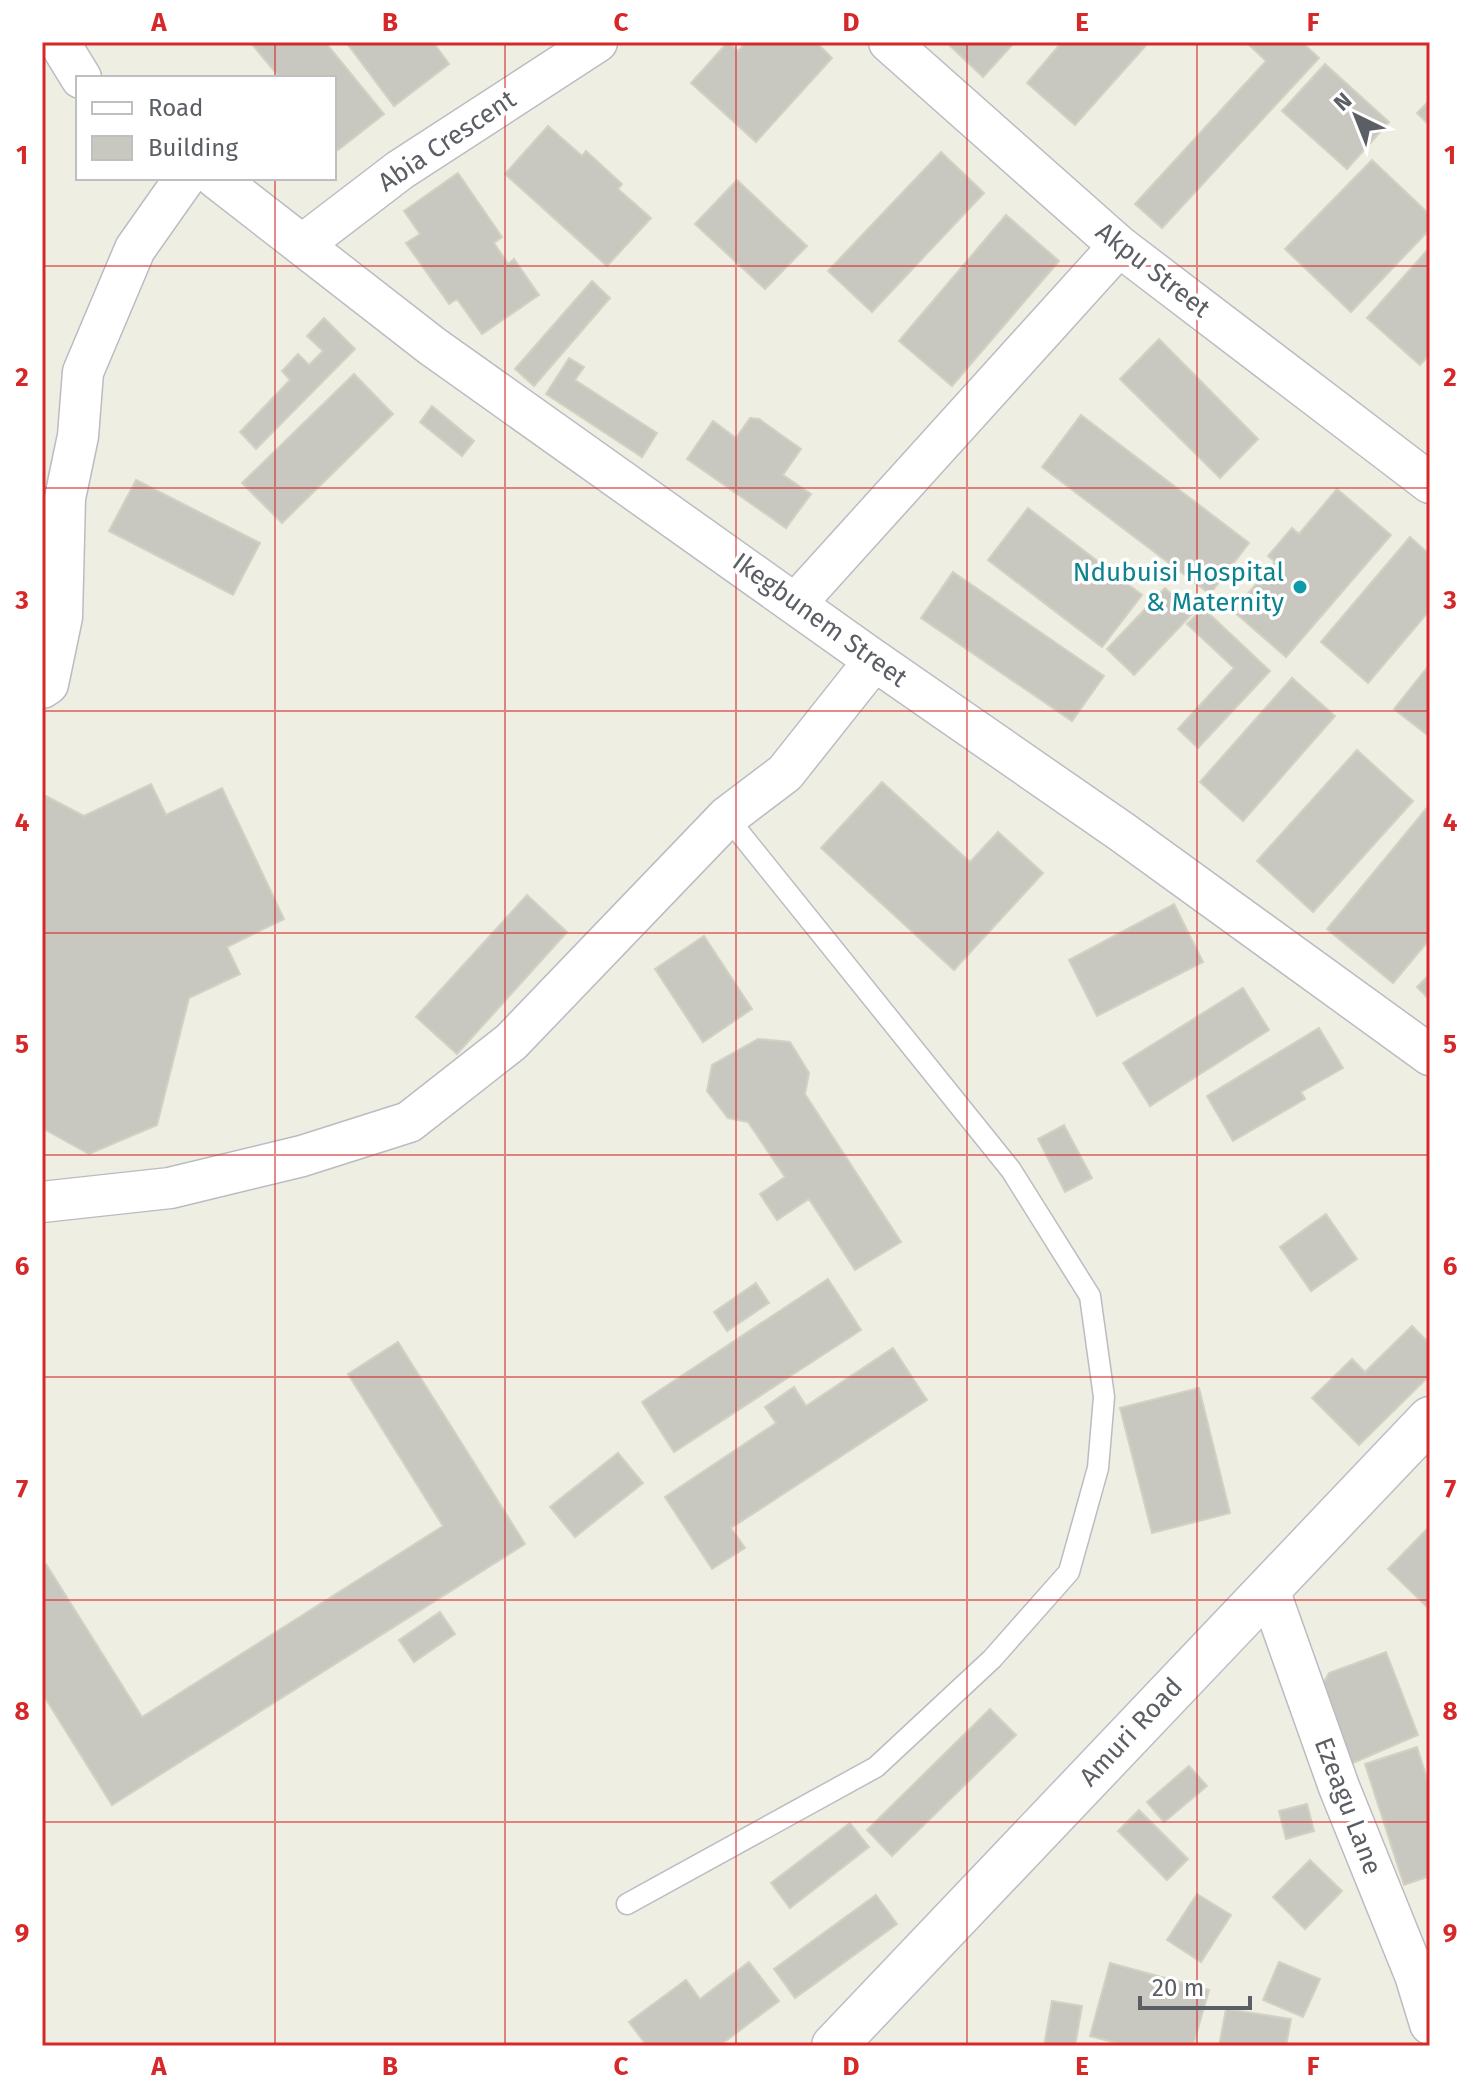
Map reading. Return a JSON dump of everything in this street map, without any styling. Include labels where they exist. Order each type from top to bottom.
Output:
[{"type":"main road","name":"Amuri Road","points":[[834,2046],[1430,1419]]},
{"type":"street","name":"Abia Crescent","points":[[302,245],[400,170],[597,42]]},
{"type":"street","name":"Akpu Street","points":[[889,42],[1119,246],[1430,483]]},
{"type":"street","points":[[42,688],[48,684],[62,617],[53,495],[78,436],[83,372],[135,249],[184,180]]},
{"type":"street","name":"Ikegbunem Street","points":[[219,180],[432,346],[1122,832],[1430,1055]]},
{"type":"street","points":[[797,602],[1119,246]]},
{"type":"street","points":[[42,1202],[170,1188],[302,1156],[409,1122],[511,1042],[727,817],[785,773],[870,666],[868,656]]},
{"type":"street","name":"Ezeagu Lane","points":[[1268,1587],[1339,1787],[1415,1975],[1430,2024]]},
{"type":"lane","points":[[627,1904],[876,1767],[887,1757],[992,1659],[1069,1572],[1098,1468],[1104,1397],[1090,1296],[1011,1170],[727,817]]},
{"type":"building","points":[[250,42],[325,42],[384,114],[338,150],[336,76],[278,76]]},
{"type":"building","points":[[346,42],[433,42],[449,64],[394,106]]},
{"type":"building","points":[[728,42],[738,51],[746,42],[816,42],[832,58],[756,142],[691,83]]},
{"type":"building","points":[[946,42],[1015,42],[983,77]]},
{"type":"building","points":[[1062,42],[1149,42],[1075,125],[1027,83]]},
{"type":"building","points":[[1246,42],[1302,42],[1319,58],[1162,228],[1135,204],[1266,61]]},
{"type":"building","points":[[1325,64],[1389,122],[1347,169],[1282,111]]},
{"type":"building","points":[[1430,100],[1430,126],[1417,113]]},
{"type":"building","points":[[548,126],[582,156],[586,151],[622,184],[618,189],[651,218],[607,266],[505,174]]},
{"type":"building","points":[[941,152],[984,193],[872,312],[828,271]]},
{"type":"building","points":[[1372,160],[1430,215],[1430,229],[1351,312],[1285,249]]},
{"type":"building","points":[[458,173],[502,237],[494,243],[508,264],[514,259],[539,295],[482,334],[457,299],[449,304],[406,243],[420,234],[404,211]]},
{"type":"building","points":[[737,180],[807,246],[765,289],[695,224]]},
{"type":"building","points":[[1006,215],[1059,261],[952,386],[899,341]]},
{"type":"building","points":[[1430,247],[1430,354],[1420,365],[1367,318]]},
{"type":"building","points":[[592,281],[610,298],[534,386],[515,369]]},
{"type":"building","points":[[324,318],[355,349],[256,449],[240,432],[290,380],[282,371],[298,354],[309,365],[323,351],[307,336]]},
{"type":"building","points":[[1159,339],[1258,439],[1220,478],[1120,379]]},
{"type":"building","points":[[569,358],[584,367],[575,380],[657,433],[642,457],[546,394]]},
{"type":"building","points":[[354,374],[393,414],[282,523],[242,483]]},
{"type":"building","points":[[432,406],[474,441],[462,456],[420,422]]},
{"type":"building","points":[[1081,415],[1249,543],[1210,594],[1042,467]]},
{"type":"building","points":[[750,418],[759,419],[801,449],[783,475],[811,494],[786,528],[687,459],[713,421],[736,438]]},
{"type":"building","points":[[136,480],[260,543],[233,595],[109,531]]},
{"type":"building","name":"Ndubuisi Hospital & Maternity","points":[[1337,489],[1391,535],[1286,657],[1233,611],[1275,562],[1268,556],[1292,528],[1299,534]]},
{"type":"building","points":[[1028,508],[1142,595],[1102,647],[988,560]]},
{"type":"building","points":[[1410,537],[1430,555],[1430,610],[1368,683],[1321,642]]},
{"type":"building","points":[[953,572],[1104,676],[1072,721],[921,618]]},
{"type":"building","points":[[1165,588],[1192,614],[1134,675],[1107,649]]},
{"type":"building","points":[[1203,608],[1270,671],[1198,748],[1178,729],[1234,668],[1187,624]]},
{"type":"building","points":[[1430,664],[1430,737],[1394,709]]},
{"type":"building","points":[[1292,678],[1335,716],[1243,821],[1200,782]]},
{"type":"building","points":[[1357,750],[1413,801],[1313,912],[1257,861]]},
{"type":"building","points":[[882,782],[970,862],[998,832],[1043,873],[954,970],[821,848]]},
{"type":"building","points":[[151,784],[166,815],[222,788],[284,919],[227,947],[240,974],[189,998],[157,1125],[89,1154],[42,1128],[42,794],[84,816]]},
{"type":"building","points":[[1430,804],[1430,939],[1393,983],[1327,929]]},
{"type":"building","points":[[527,895],[567,932],[457,1054],[416,1017]]},
{"type":"building","points":[[1174,904],[1203,962],[1097,1016],[1069,960]]},
{"type":"building","points":[[704,936],[752,1009],[703,1042],[655,969]]},
{"type":"building","points":[[1430,974],[1430,1000],[1417,987]]},
{"type":"building","points":[[1243,988],[1269,1030],[1150,1106],[1123,1063]]},
{"type":"building","points":[[1319,1028],[1343,1068],[1301,1092],[1305,1099],[1233,1141],[1207,1096]]},
{"type":"building","points":[[758,1039],[790,1042],[809,1073],[805,1094],[901,1242],[855,1270],[809,1199],[777,1220],[760,1194],[785,1177],[748,1122],[728,1118],[707,1091],[712,1065]]},
{"type":"building","points":[[1064,1125],[1092,1178],[1065,1192],[1038,1139]]},
{"type":"building","points":[[1326,1214],[1357,1259],[1311,1291],[1280,1247]]},
{"type":"building","points":[[828,1279],[861,1330],[674,1452],[642,1402]]},
{"type":"building","points":[[756,1283],[769,1303],[727,1331],[714,1312]]},
{"type":"building","points":[[1412,1326],[1430,1344],[1430,1375],[1359,1445],[1312,1398],[1352,1359],[1365,1372]]},
{"type":"building","points":[[398,1342],[525,1544],[112,1805],[42,1693],[42,1566],[46,1564],[142,1717],[443,1526],[348,1374]]},
{"type":"building","points":[[893,1348],[927,1400],[731,1528],[745,1548],[712,1569],[665,1497],[776,1423],[765,1407],[794,1387],[806,1406]]},
{"type":"building","points":[[1199,1388],[1230,1513],[1152,1533],[1120,1408]]},
{"type":"building","points":[[618,1453],[643,1483],[575,1537],[550,1507]]},
{"type":"building","points":[[1430,1526],[1430,1610],[1388,1569]]},
{"type":"building","points":[[440,1612],[455,1634],[414,1662],[399,1640]]},
{"type":"building","points":[[1386,1652],[1418,1735],[1346,1766],[1319,1691],[1329,1673]]},
{"type":"building","points":[[990,1709],[1016,1735],[892,1856],[867,1830]]},
{"type":"building","points":[[1417,1747],[1430,1788],[1430,1876],[1404,1885],[1365,1764]]},
{"type":"building","points":[[1189,1766],[1207,1786],[1164,1822],[1147,1802]]},
{"type":"building","points":[[1307,1804],[1314,1831],[1286,1839],[1279,1811]]},
{"type":"building","points":[[1139,1810],[1188,1859],[1167,1880],[1118,1831]]},
{"type":"building","points":[[850,1823],[869,1847],[790,1908],[771,1883]]},
{"type":"building","points":[[1310,1860],[1342,1891],[1305,1929],[1273,1897]]},
{"type":"building","points":[[1197,1894],[1231,1915],[1201,1962],[1167,1940]]},
{"type":"building","points":[[876,1895],[897,1924],[795,1998],[774,1969]]},
{"type":"building","points":[[749,1962],[779,2001],[719,2046],[647,2046],[629,2022],[686,1980],[700,1999]]},
{"type":"building","points":[[1279,1962],[1320,1979],[1303,2017],[1263,2000]]},
{"type":"building","points":[[1110,1963],[1209,1990],[1193,2046],[1127,2046],[1090,2036]]},
{"type":"building","points":[[1052,2001],[1082,2006],[1075,2046],[1044,2046]]},
{"type":"building","points":[[1226,2009],[1291,2019],[1286,2046],[1219,2046]]},
{"type":"place","name":"Ndubuisi Hospital & Maternity","points":[[1300,587]]}]
